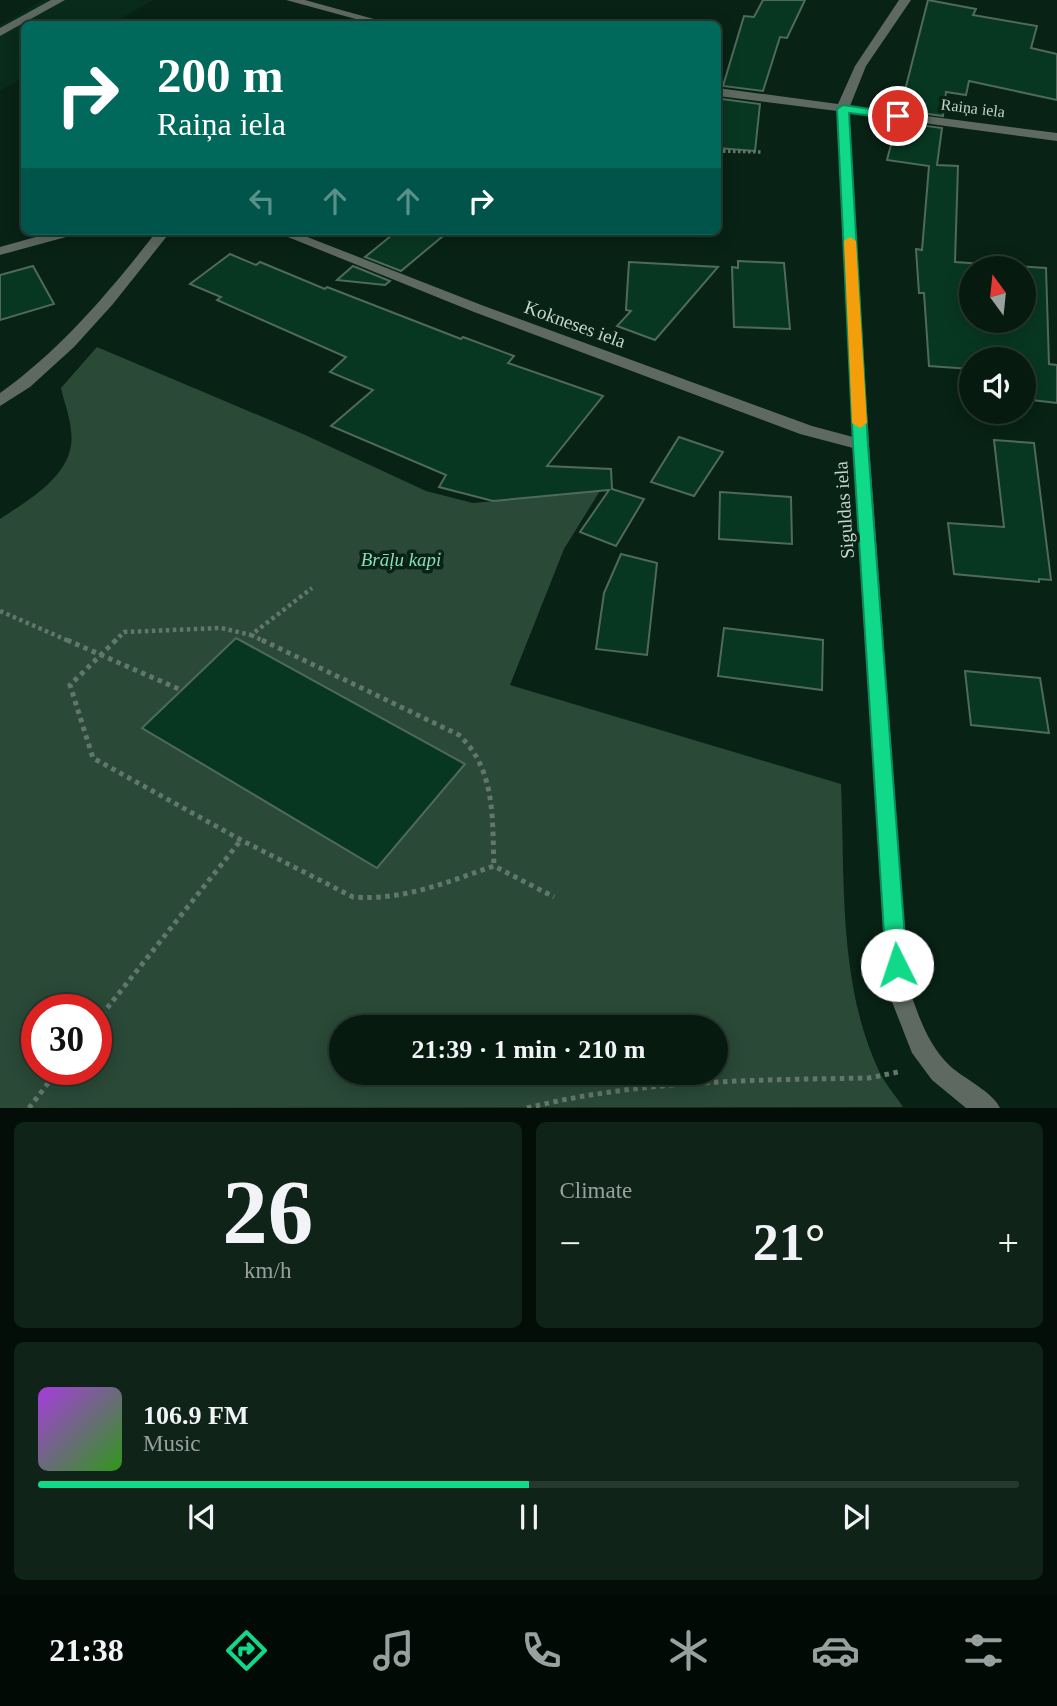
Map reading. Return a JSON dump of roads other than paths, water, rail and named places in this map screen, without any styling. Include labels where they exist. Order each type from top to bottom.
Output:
[{"type":"street","points":[[21,21],[59,0]]},
{"type":"street","points":[[292,0],[374,21]]},
{"type":"street","name":"Siguldas iela","points":[[905,0],[856,72],[843,109],[861,445],[897,977],[912,1031],[926,1058],[955,1088],[988,1108]]},
{"type":"street","points":[[337,21],[349,15]]},
{"type":"street","points":[[0,33],[21,21]]},
{"type":"street","name":"Raiņa iela","points":[[721,92],[1057,137]]},
{"type":"street","points":[[0,251],[58,235]]},
{"type":"street","points":[[0,401],[20,388],[88,327],[161,235]]},
{"type":"street","name":"Kokneses iela","points":[[290,235],[517,324],[806,430],[861,445]]},
{"type":"park label","name":"Brāļu kapi","points":[[401,559]]}]
